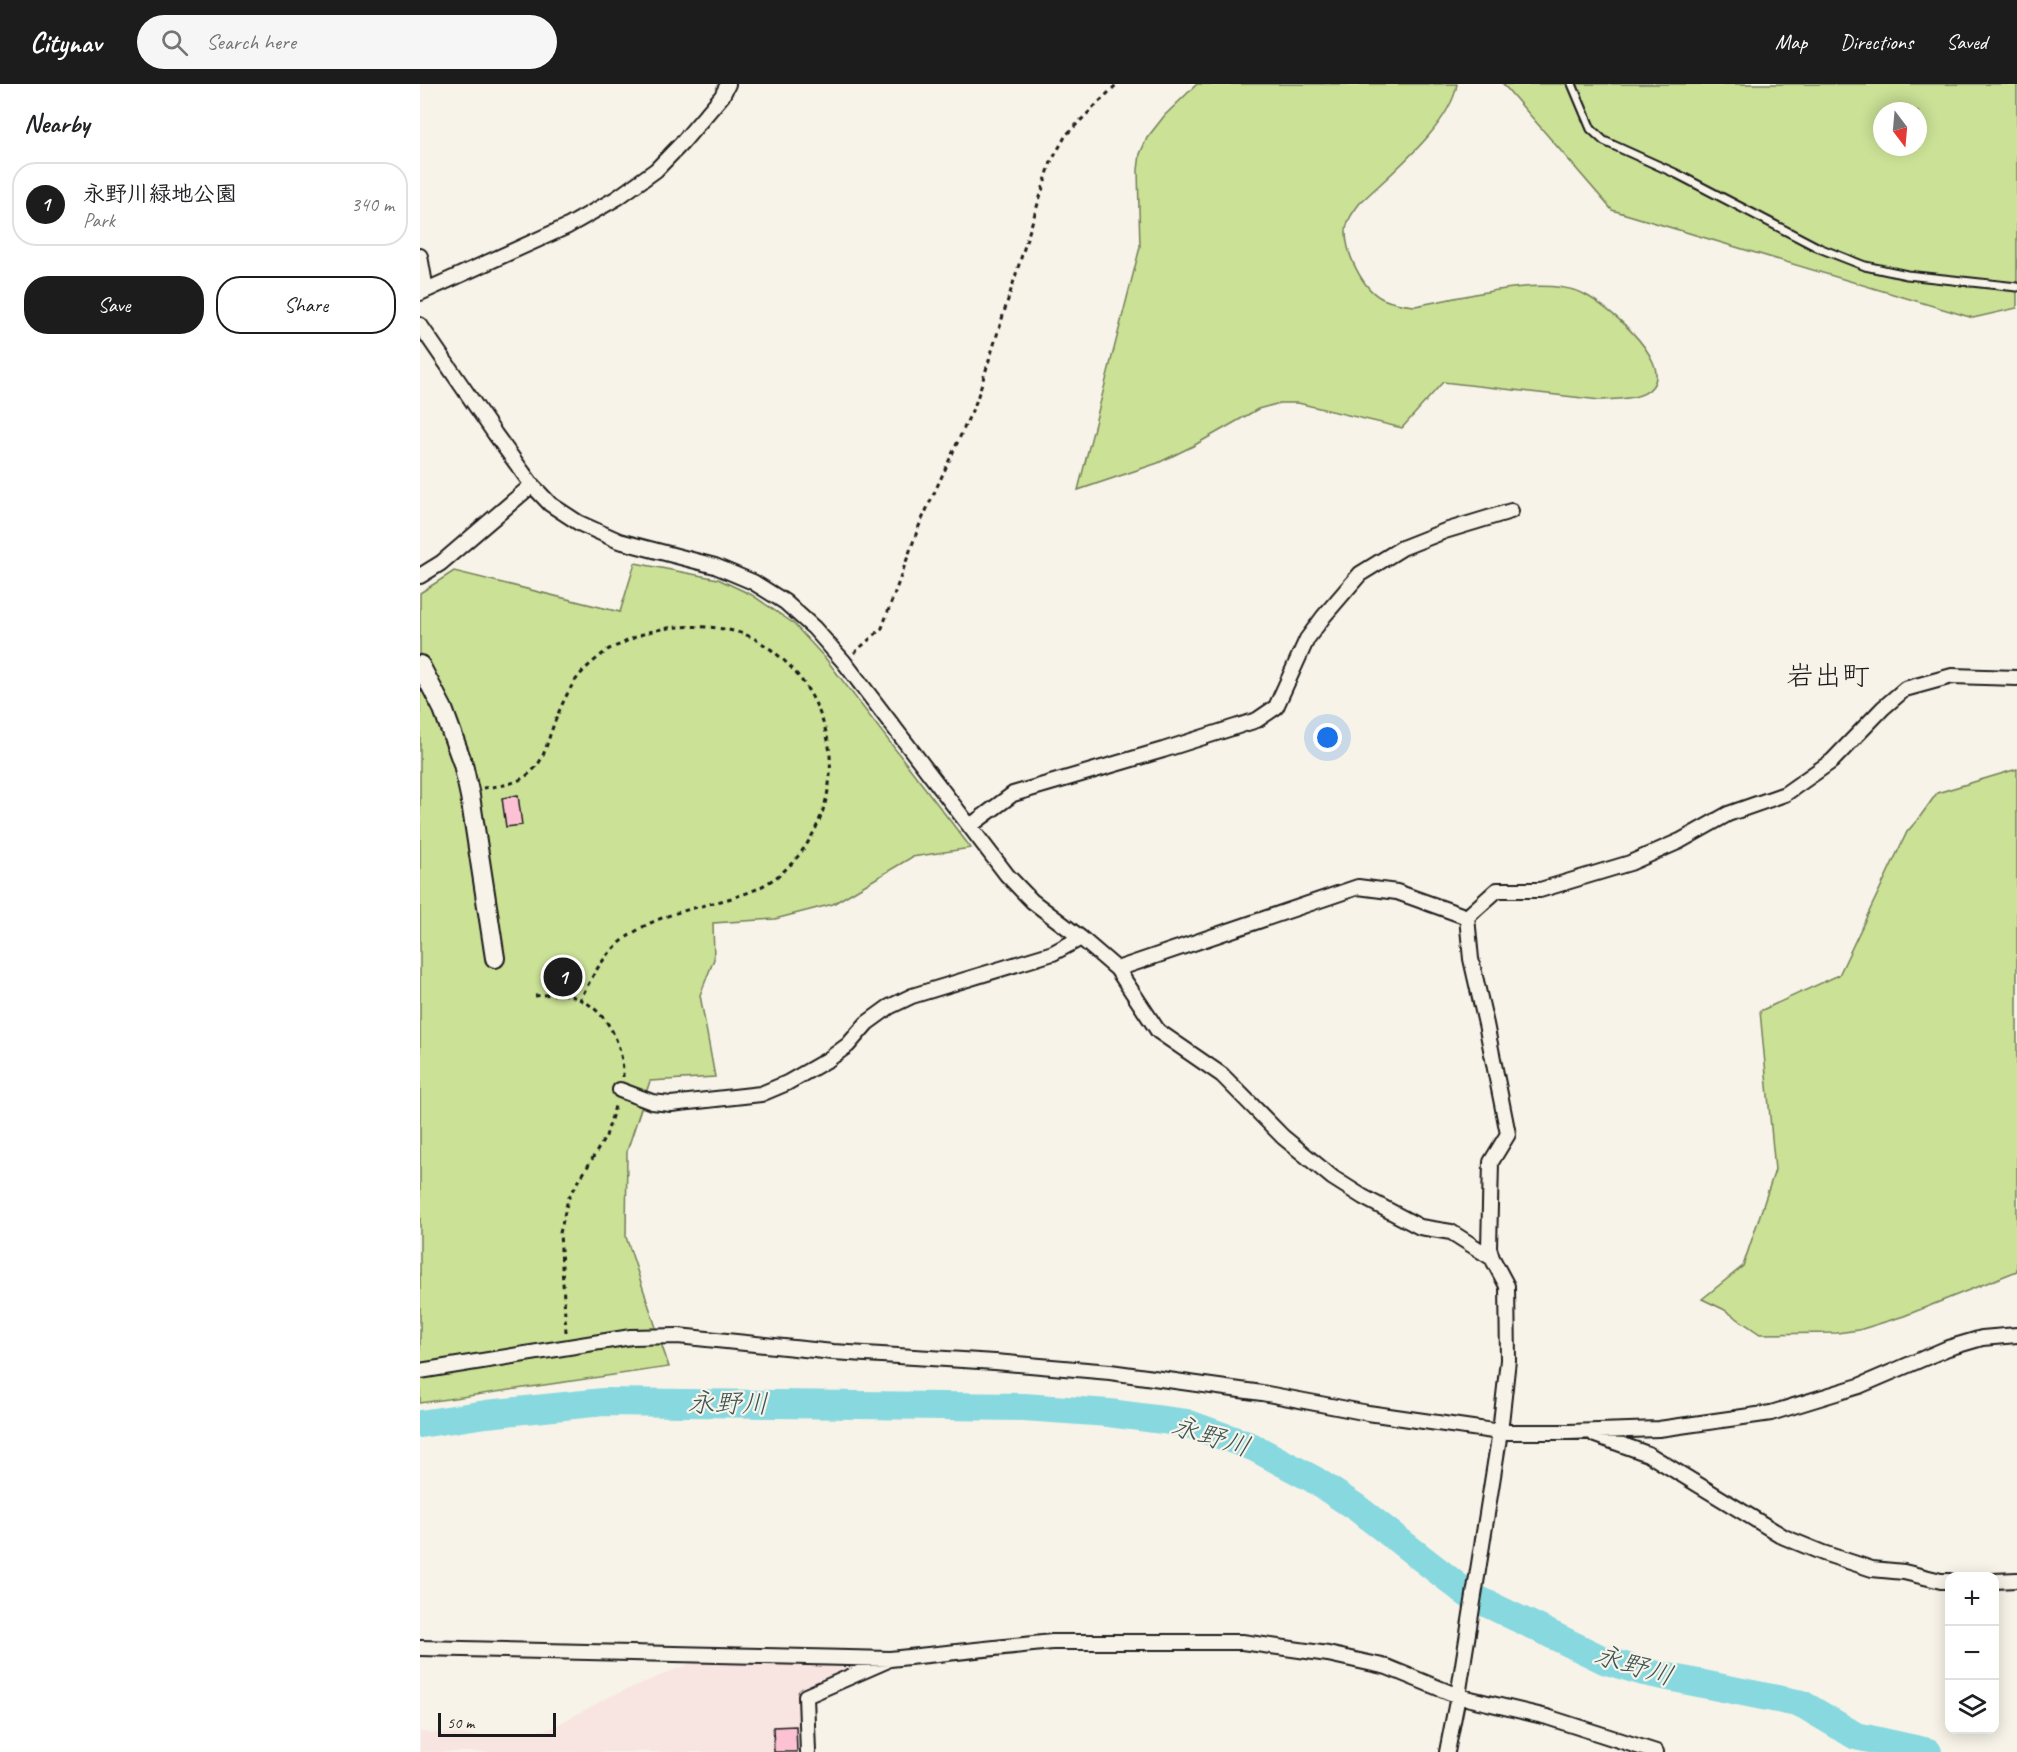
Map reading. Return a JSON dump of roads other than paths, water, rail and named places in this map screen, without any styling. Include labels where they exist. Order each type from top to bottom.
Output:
[{"type":"street","points":[[420,256],[423,291],[568,226],[617,198],[662,163],[722,96],[728,84]]},
{"type":"street","points":[[420,325],[532,485],[550,504],[579,523],[619,541],[715,566],[753,582],[785,602],[814,628],[844,662],[1007,875],[1032,901],[1117,969],[1158,1031],[1222,1075],[1283,1137],[1333,1178],[1363,1197],[1420,1227],[1451,1232],[1491,1258]]},
{"type":"street","points":[[420,576],[441,563],[532,485]]},
{"type":"street","points":[[970,826],[1013,794],[1257,720],[1276,707],[1307,639],[1360,574],[1402,548],[1444,531],[1511,511]]},
{"type":"street","points":[[420,665],[443,709],[454,737],[469,789],[495,958]]},
{"type":"street","points":[[1467,917],[1497,890],[1540,890],[1630,863],[1680,841],[1728,814],[1785,794],[1832,761],[1883,708],[1905,689],[1952,676],[2017,678]]},
{"type":"street","points":[[1117,969],[1358,887],[1397,892],[1467,917]]},
{"type":"street","points":[[1447,1752],[1500,1432],[1508,1360],[1507,1286],[1491,1258],[1489,1248],[1491,1162],[1508,1134],[1471,959],[1467,917]]},
{"type":"street","points":[[620,1090],[652,1102],[670,1104],[761,1094],[787,1083],[829,1059],[848,1045],[867,1023],[889,1007],[912,996],[1053,953],[1081,938]]},
{"type":"street","points":[[420,1371],[631,1337],[678,1336],[833,1352],[1098,1371],[1262,1393],[1368,1413],[1500,1432],[1586,1432],[1659,1429],[1771,1413],[1860,1386],[1948,1348],[1982,1338],[2017,1335]]},
{"type":"street","points":[[1586,1432],[1648,1454],[1784,1537],[1822,1553],[1872,1569],[1945,1580]]},
{"type":"street","points":[[1999,1581],[2017,1580]]},
{"type":"street","points":[[420,1648],[890,1659],[1052,1642],[1242,1642],[1328,1654],[1387,1667],[1458,1696],[1547,1717],[1656,1752]]},
{"type":"street","points":[[808,1752],[806,1696],[890,1659]]},
{"type":"lane","points":[[1572,84],[1591,129],[1604,141],[1677,174],[1819,248],[1865,266],[1907,275],[2017,287]]},
{"type":"waterway","name":"永野川","points":[[420,1424],[486,1414],[603,1402],[1024,1407],[1109,1413],[1186,1423],[1253,1447],[1313,1479],[1357,1508],[1469,1595],[1604,1660],[1644,1672],[1802,1704],[1856,1736],[1928,1752]]},
{"type":"place","name":"永野川緑地公園","points":[[563,977]]},
{"type":"district","name":"岩出町","points":[[1828,675]]}]
